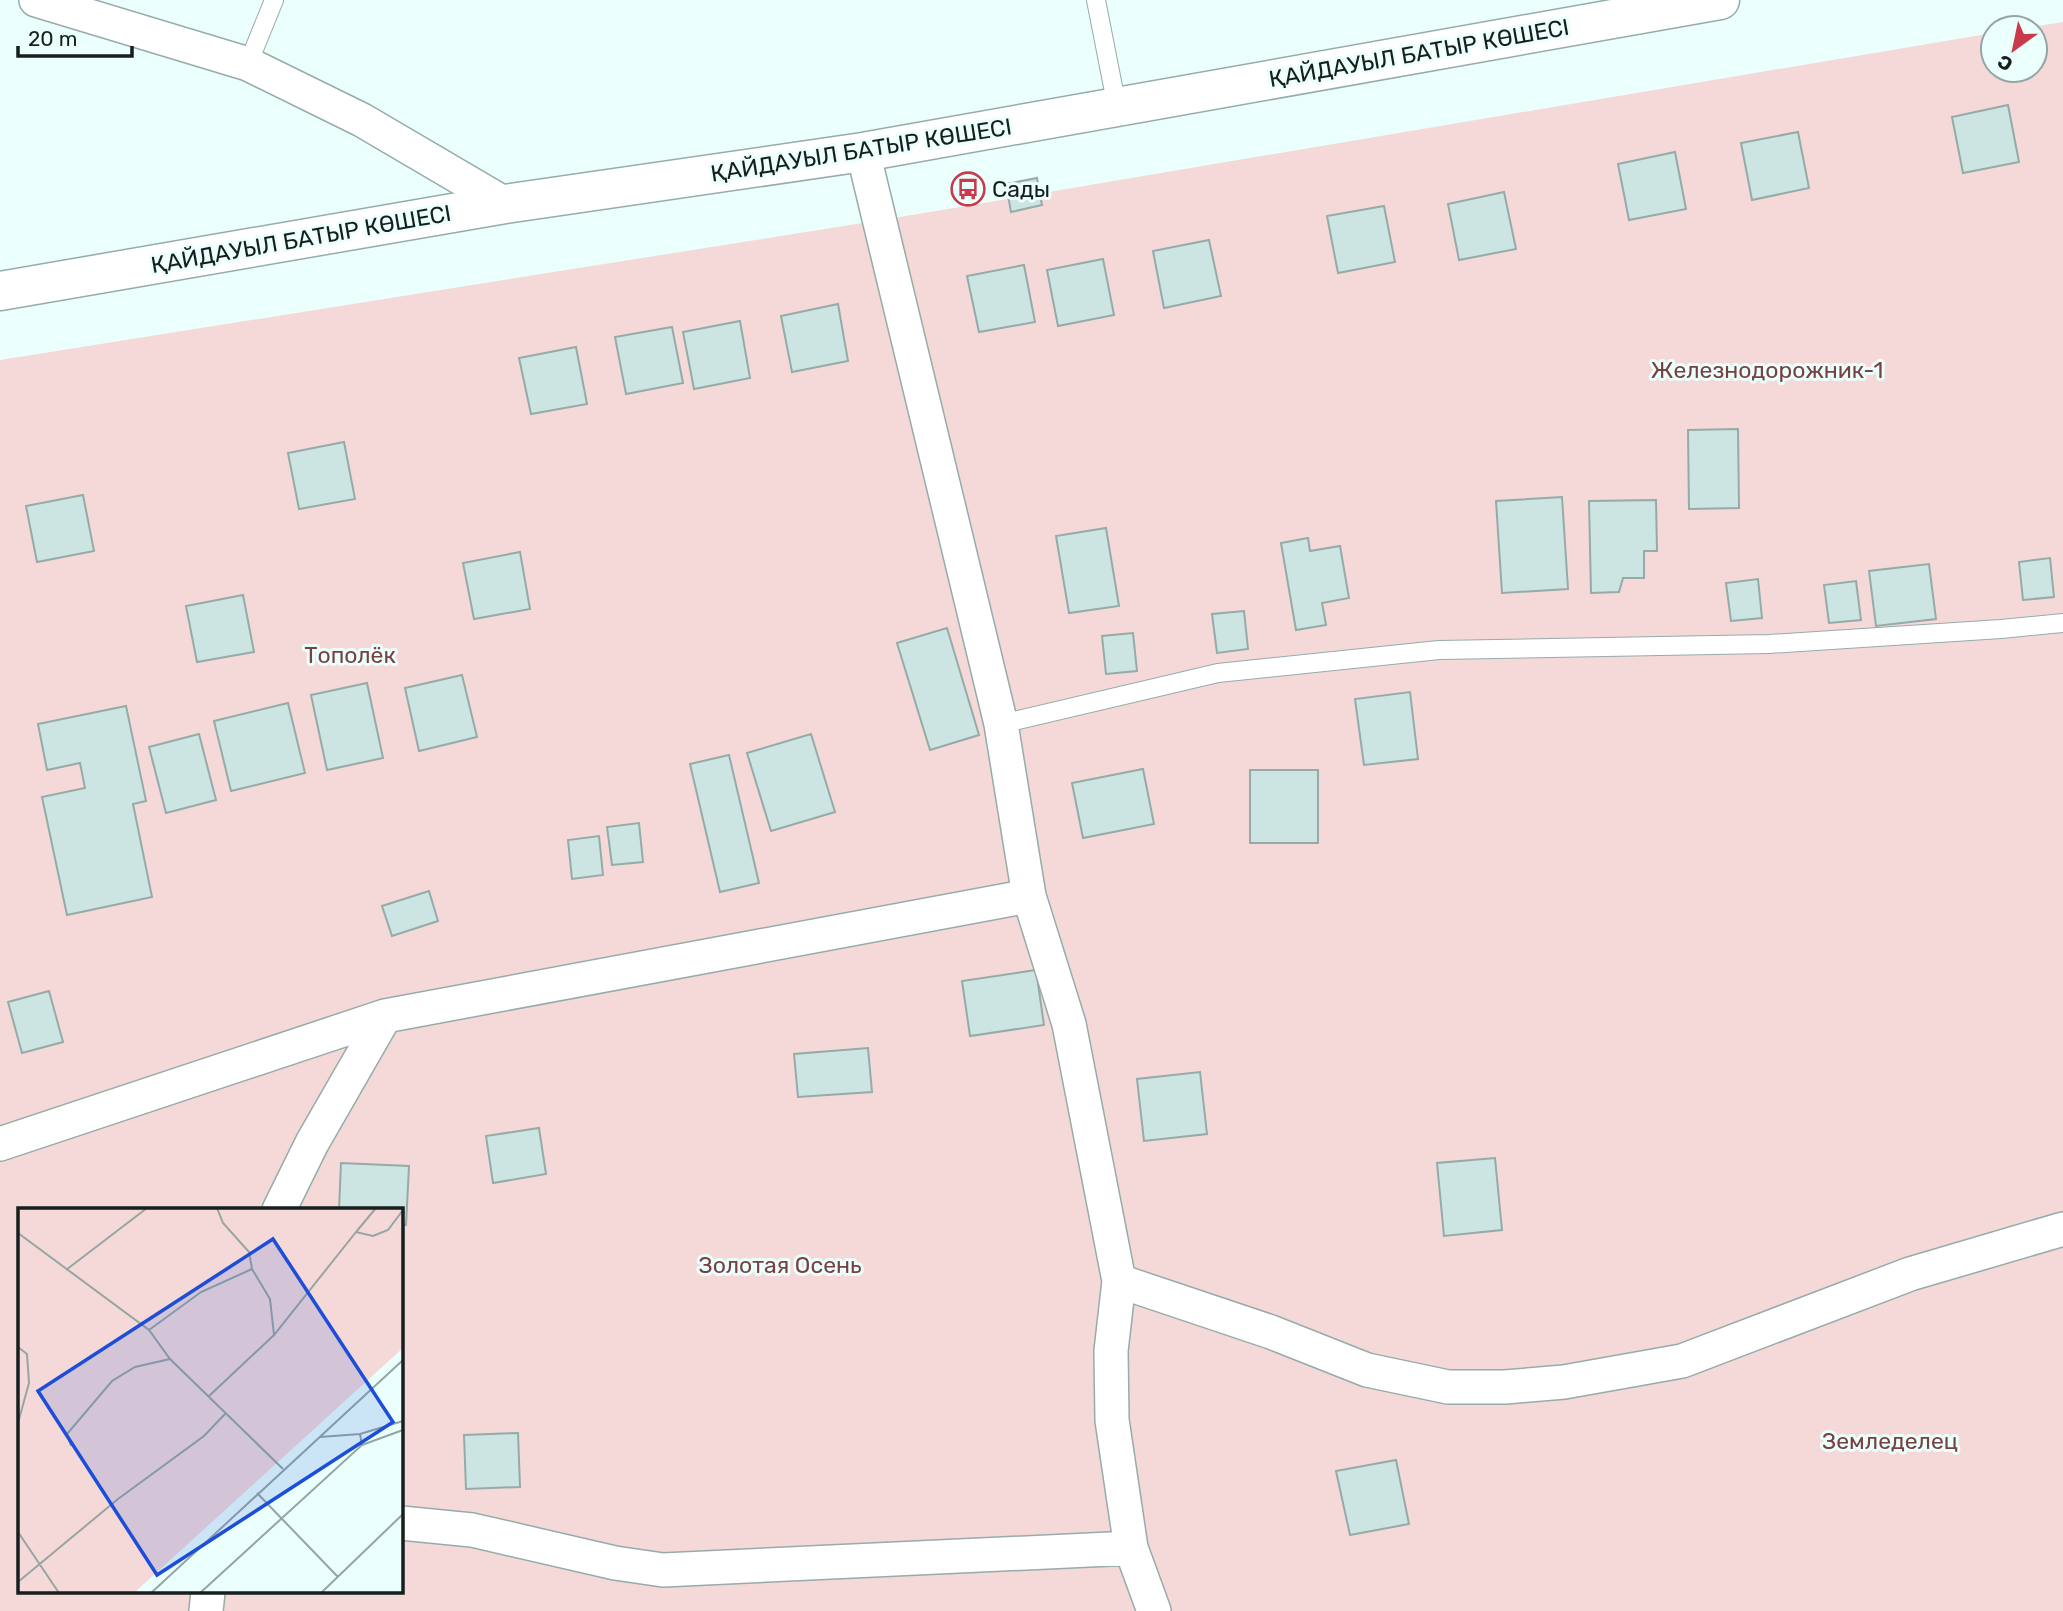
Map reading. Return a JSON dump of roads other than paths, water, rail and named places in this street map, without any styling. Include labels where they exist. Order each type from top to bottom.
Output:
[{"type":"street","points":[[36,0],[248,64],[362,120],[505,204]]},
{"type":"street","name":"ҚАЙДАУЫЛ БАТЫР КӨШЕСІ","points":[[0,291],[505,204],[863,152],[1720,0]]},
{"type":"street","points":[[863,152],[1001,724],[1029,896],[1069,1024],[1119,1281],[1111,1351],[1112,1420],[1131,1548],[1154,1611]]},
{"type":"street","points":[[0,1144],[385,1016],[1029,896]]},
{"type":"street","points":[[280,1208],[312,1143],[385,1016]]},
{"type":"street","points":[[1119,1281],[1271,1332],[1367,1370],[1448,1387],[1505,1387],[1564,1382],[1682,1362],[1910,1274],[2063,1229]]},
{"type":"street","points":[[402,1523],[472,1530],[615,1563],[663,1570],[1131,1548]]},
{"type":"lane","points":[[248,64],[274,0]]},
{"type":"lane","points":[[1096,0],[1116,107]]},
{"type":"lane","points":[[1001,724],[1218,673],[1439,650],[1769,644],[2063,623]]},
{"type":"place","name":"Сады","points":[[968,189]]},
{"type":"park label","name":"Железнодорожник-1","points":[[1767,370]]},
{"type":"park label","name":"Тополёк","points":[[350,655]]},
{"type":"park label","name":"Золотая Осень","points":[[780,1265]]},
{"type":"park label","name":"Земледелец","points":[[1890,1441]]}]
